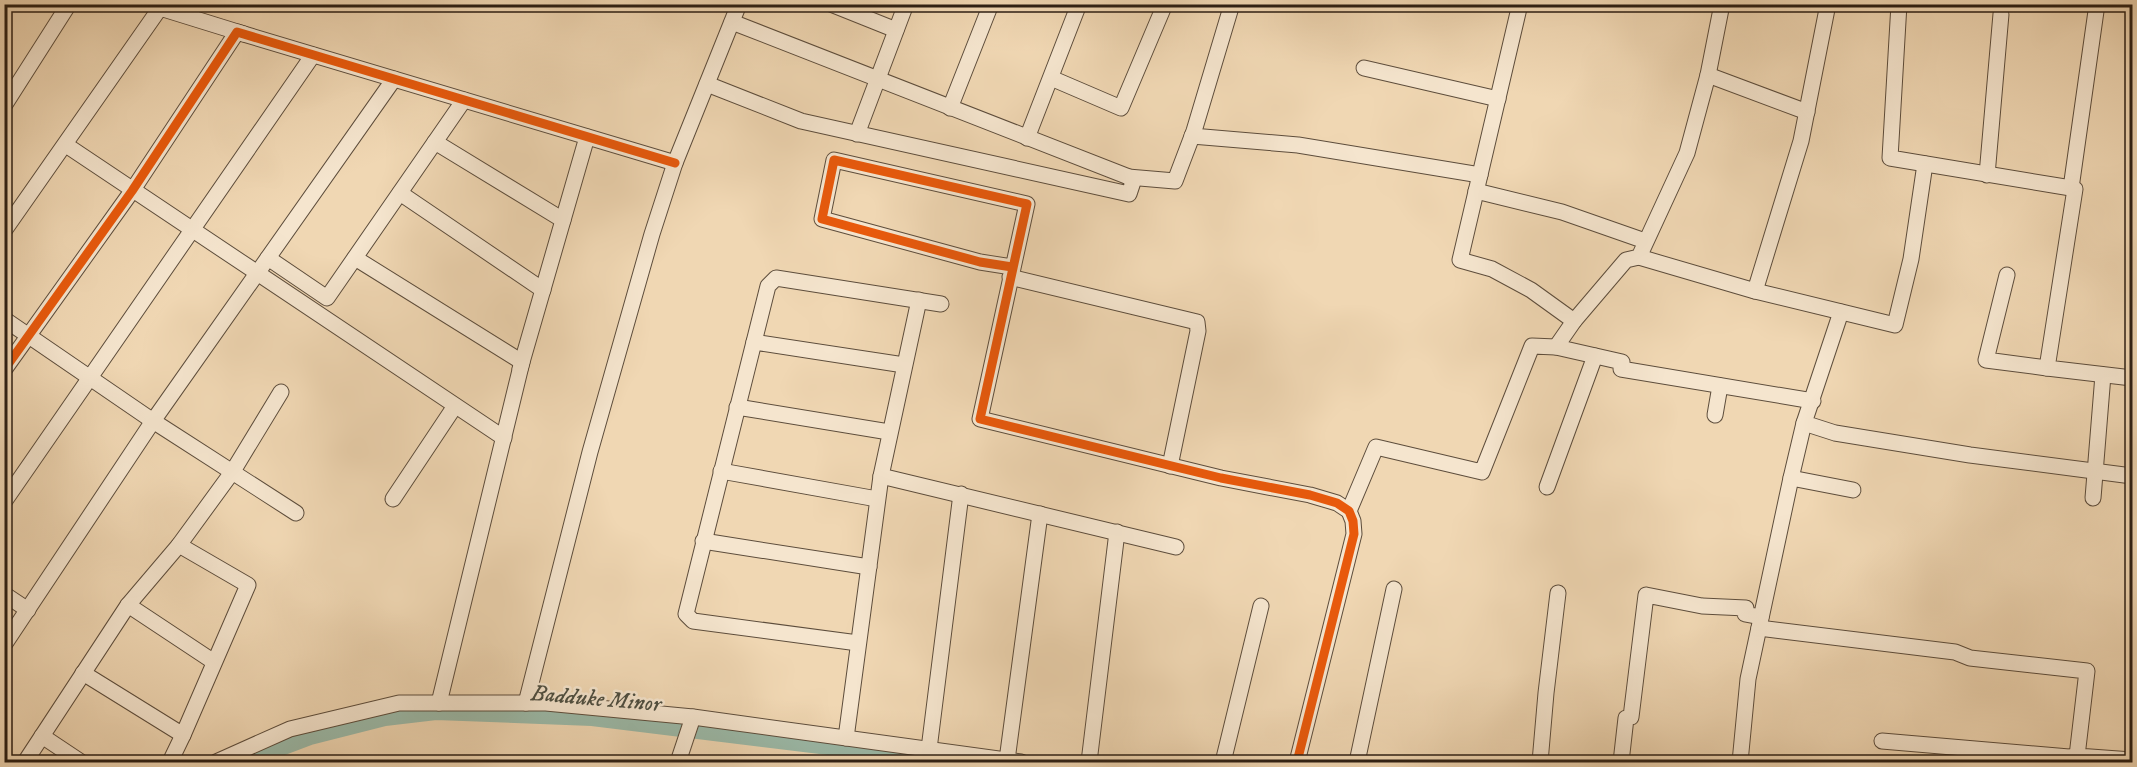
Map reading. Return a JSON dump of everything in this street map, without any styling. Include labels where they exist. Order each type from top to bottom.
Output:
[{"type":"street","points":[[4,106],[69,4]]},
{"type":"street","points":[[144,4],[675,163]]},
{"type":"street","points":[[526,703],[590,452],[652,234],[675,163],[739,4]]},
{"type":"street","points":[[831,4],[896,30]]},
{"type":"street","points":[[857,134],[906,4]]},
{"type":"street","points":[[950,108],[991,4]]},
{"type":"street","points":[[1027,138],[1079,4]]},
{"type":"street","points":[[1050,78],[1121,108],[1165,4]]},
{"type":"street","points":[[1128,177],[1175,181],[1192,136],[1232,4]]},
{"type":"street","points":[[1520,4],[1460,260],[1492,269],[1531,290],[1574,321]]},
{"type":"street","points":[[1639,257],[1687,153],[1708,75],[1722,4]]},
{"type":"street","points":[[1755,291],[1801,141],[1827,4]]},
{"type":"street","points":[[1899,4],[1890,158],[2075,189],[2047,368]]},
{"type":"street","points":[[2071,189],[2097,4]]},
{"type":"street","points":[[4,231],[160,8]]},
{"type":"street","points":[[1988,174],[2001,14]]},
{"type":"street","points":[[707,84],[801,122],[1129,194],[1134,179],[732,22]]},
{"type":"street","points":[[4,370],[132,191],[237,32],[244,34]]},
{"type":"street","points":[[4,502],[313,55]]},
{"type":"street","points":[[1364,68],[1498,99]]},
{"type":"street","points":[[1708,75],[1807,112]]},
{"type":"street","points":[[4,645],[153,421],[394,79]]},
{"type":"street","points":[[268,258],[327,298],[464,100]]},
{"type":"street","points":[[1192,136],[1298,145],[1480,175]]},
{"type":"street","points":[[520,369],[587,137]]},
{"type":"street","points":[[435,142],[563,220]]},
{"type":"street","points":[[66,145],[191,231],[258,273],[504,438]]},
{"type":"street","points":[[1170,466],[1198,331],[1197,322],[1011,272],[980,261],[822,219],[834,160],[1027,204],[1011,272],[980,419],[1170,466],[1310,495],[1337,503],[1349,512],[1353,521],[1354,534],[1297,762]]},
{"type":"street","points":[[1556,347],[1574,321],[1626,260],[1639,257],[1755,291],[1895,325],[1911,259],[1925,164]]},
{"type":"street","points":[[1476,191],[1562,212],[1645,241]]},
{"type":"street","points":[[400,194],[543,290]]},
{"type":"street","points":[[355,258],[522,362],[439,703]]},
{"type":"street","points":[[2007,275],[1986,360],[2133,378]]},
{"type":"street","points":[[858,644],[693,621],[686,614],[703,542],[768,286],[776,278],[941,304]]},
{"type":"street","points":[[846,738],[880,476],[919,300]]},
{"type":"street","points":[[1740,762],[1748,679],[1791,478],[1804,423],[1813,402],[1841,312]]},
{"type":"street","points":[[4,319],[153,421],[297,513]]},
{"type":"street","points":[[754,342],[904,364]]},
{"type":"street","points":[[1349,512],[1376,447],[1482,472],[1532,346],[1556,347],[1595,356],[1622,363],[1621,369],[1813,402]]},
{"type":"street","points":[[1547,487],[1595,356]]},
{"type":"street","points":[[2093,498],[2103,375]]},
{"type":"street","points":[[1715,415],[1720,386]]},
{"type":"street","points":[[25,762],[128,605],[179,545],[233,471],[281,392]]},
{"type":"street","points":[[393,499],[455,405]]},
{"type":"street","points":[[737,407],[889,432]]},
{"type":"street","points":[[1804,423],[1835,433],[1970,455],[2133,476]]},
{"type":"street","points":[[722,471],[878,499]]},
{"type":"street","points":[[880,476],[1176,547]]},
{"type":"street","points":[[1791,478],[1853,490]]},
{"type":"street","points":[[929,749],[961,494]]},
{"type":"street","points":[[216,762],[290,729],[399,703],[546,703],[693,717],[1014,761],[1040,514]]},
{"type":"street","points":[[1089,762],[1117,532]]},
{"type":"street","points":[[703,542],[868,567]]},
{"type":"street","points":[[170,762],[248,585],[179,545]]},
{"type":"street","points":[[1357,762],[1394,589]]},
{"type":"street","points":[[1540,762],[1558,593]]},
{"type":"street","points":[[4,594],[28,610]]},
{"type":"street","points":[[1621,762],[1626,718],[1631,717],[1646,595],[1702,606],[1746,608],[1745,614],[1760,622],[1955,652],[1970,658],[2087,671],[2077,756]]},
{"type":"street","points":[[128,605],[214,662]]},
{"type":"street","points":[[1222,762],[1261,606]]},
{"type":"street","points":[[83,673],[183,735]]},
{"type":"street","points":[[678,762],[693,717]]},
{"type":"street","points":[[42,736],[81,762]]},
{"type":"street","points":[[1882,741],[2069,757],[2133,760]]},
{"type":"waterway","name":"Badduke Minor","points":[[244,762],[310,737],[385,718],[436,712],[592,718],[951,762]]},
{"type":"cycle path","points":[[4,370],[132,191],[237,32],[675,163]]},
{"type":"cycle path","points":[[1012,267],[980,262],[822,219],[834,160],[1027,204],[980,419],[1221,478],[1310,495],[1337,503],[1349,511],[1354,534],[1297,762]]}]
